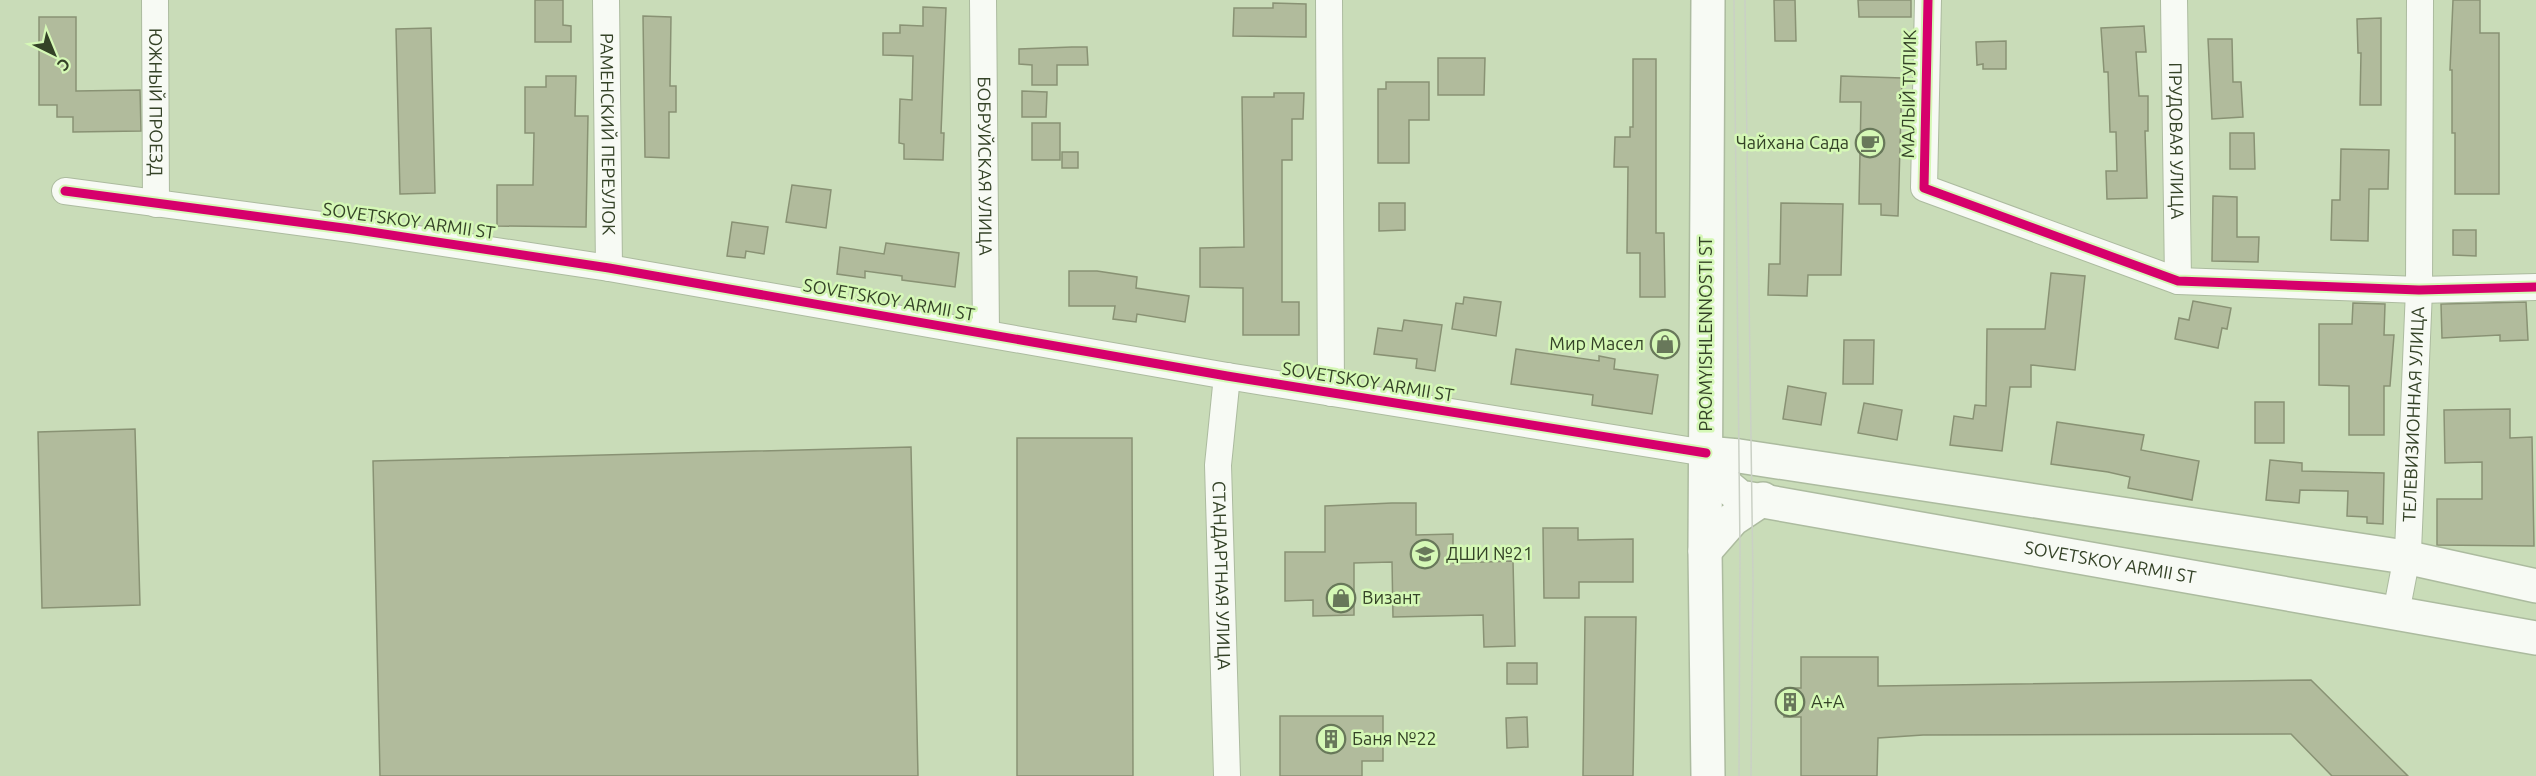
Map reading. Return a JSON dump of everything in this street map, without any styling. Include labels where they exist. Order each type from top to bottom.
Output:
[{"type":"main road","name":"PROMYISHLENNOSTI ST","points":[[1707,0],[1705,551],[1708,776]]},
{"type":"main road","name":"SOVETSKOY ARMII ST","points":[[1706,453],[1723,480],[1740,497],[2219,580],[2536,638]]},
{"type":"main road","name":"SOVETSKOY ARMII ST","points":[[1706,453],[1739,456],[2405,557],[2536,586]]},
{"type":"main road","points":[[1705,551],[1733,519],[1763,500]]},
{"type":"main road","points":[[2219,580],[2227,530]]},
{"type":"street","name":"ЮЖНЫЙ ПРОЕЗД","points":[[155,0],[156,204]]},
{"type":"street","name":"РАМЕНСКИЙ ПЕРЕУЛОК","points":[[606,0],[609,268]]},
{"type":"street","name":"БОБРУЙСКАЯ УЛИЦА","points":[[982,0],[986,333]]},
{"type":"street","points":[[1329,0],[1331,393]]},
{"type":"street","name":"МАЛЫЙ ТУПИК","points":[[1928,0],[1924,188],[2178,281]]},
{"type":"street","name":"ПРУДОВАЯ УЛИЦА","points":[[2174,0],[2178,281]]},
{"type":"street","name":"ТЕЛЕВИЗИОННАЯ УЛИЦА","points":[[2397,613],[2405,557],[2408,551],[2419,290],[2420,0]]},
{"type":"street","name":"SOVETSKOY ARMII ST","points":[[65,190],[351,229],[609,268],[1227,376],[1706,453]]},
{"type":"street","points":[[2178,281],[2419,290],[2536,287]]},
{"type":"street","name":"СТАНДАРТНАЯ УЛИЦА","points":[[1227,376],[1218,465],[1227,776]]},
{"type":"building","points":[[535,0],[563,0],[563,25],[571,26],[571,42],[535,42]]},
{"type":"building","points":[[1774,0],[1795,0],[1796,41],[1775,41]]},
{"type":"building","points":[[1858,0],[1911,0],[1911,17],[1859,17]]},
{"type":"building","points":[[2453,0],[2480,0],[2480,33],[2499,33],[2499,194],[2455,194],[2455,133],[2452,133],[2452,70],[2450,70]]},
{"type":"building","points":[[1273,3],[1306,4],[1306,37],[1233,36],[1234,8],[1273,8]]},
{"type":"building","points":[[923,7],[946,8],[941,133],[944,133],[943,160],[904,159],[904,144],[899,143],[900,99],[912,100],[913,56],[883,55],[883,33],[900,33],[900,25],[923,26]]},
{"type":"building","points":[[643,16],[671,17],[670,86],[676,86],[676,112],[669,112],[669,158],[645,157]]},
{"type":"building","points":[[39,17],[76,17],[76,91],[140,90],[141,131],[73,132],[73,117],[57,117],[57,105],[39,105]]},
{"type":"building","points":[[2381,18],[2381,105],[2360,105],[2361,53],[2358,53],[2357,19]]},
{"type":"building","points":[[2144,26],[2146,52],[2136,52],[2139,96],[2148,96],[2148,131],[2145,131],[2147,198],[2107,199],[2106,171],[2117,171],[2116,132],[2110,132],[2108,72],[2104,72],[2101,28]]},
{"type":"building","points":[[431,28],[435,193],[400,194],[396,29]]},
{"type":"building","points":[[2208,39],[2232,39],[2233,82],[2241,82],[2243,117],[2212,119]]},
{"type":"building","points":[[2006,41],[2006,69],[1983,69],[1983,64],[1977,65],[1976,42]]},
{"type":"building","points":[[1087,47],[1088,65],[1057,65],[1057,85],[1032,85],[1032,65],[1019,64],[1019,49]]},
{"type":"building","points":[[1438,58],[1485,58],[1484,95],[1438,95]]},
{"type":"building","points":[[1633,59],[1656,59],[1656,233],[1664,233],[1665,297],[1640,297],[1640,253],[1627,253],[1628,167],[1614,167],[1615,137],[1630,137],[1630,127],[1633,127]]},
{"type":"building","points":[[546,76],[576,76],[575,116],[588,116],[586,227],[497,226],[497,185],[533,185],[534,133],[525,133],[525,87],[546,87]]},
{"type":"building","points":[[1841,76],[1902,78],[1898,216],[1881,215],[1881,204],[1859,204],[1861,102],[1840,102]]},
{"type":"building","points":[[1386,82],[1429,82],[1429,120],[1409,120],[1409,163],[1378,163],[1378,89],[1386,89]]},
{"type":"building","points":[[1022,91],[1047,92],[1046,117],[1022,117]]},
{"type":"building","points":[[1274,93],[1304,93],[1303,119],[1292,119],[1292,160],[1282,160],[1282,302],[1299,302],[1299,335],[1243,335],[1243,288],[1200,287],[1200,248],[1244,247],[1242,97],[1274,97]]},
{"type":"building","points":[[1032,123],[1060,123],[1060,160],[1032,160]]},
{"type":"building","points":[[2230,133],[2254,133],[2255,169],[2230,169]]},
{"type":"building","points":[[2341,149],[2389,150],[2388,189],[2369,189],[2368,241],[2331,240],[2332,200],[2340,200]]},
{"type":"building","points":[[1062,152],[1078,152],[1078,168],[1062,168]]},
{"type":"building","points":[[792,185],[831,190],[826,228],[786,222]]},
{"type":"building","points":[[2213,196],[2237,197],[2237,237],[2259,237],[2258,262],[2212,261]]},
{"type":"building","points":[[1379,203],[1405,203],[1405,230],[1379,231]]},
{"type":"building","points":[[1781,203],[1843,204],[1841,275],[1808,275],[1807,296],[1768,295],[1769,264],[1780,264]]},
{"type":"building","points":[[732,222],[768,227],[764,254],[746,251],[745,258],[727,256]]},
{"type":"building","points":[[2453,230],[2476,230],[2476,256],[2453,255]]},
{"type":"building","points":[[886,243],[959,253],[955,287],[902,280],[902,276],[865,271],[865,278],[837,274],[840,247],[884,254]]},
{"type":"building","points":[[1069,271],[1097,271],[1137,277],[1136,288],[1189,296],[1185,322],[1137,314],[1136,322],[1113,319],[1115,306],[1069,306]]},
{"type":"building","points":[[2051,273],[2085,276],[2075,370],[2031,365],[2031,387],[2010,387],[2002,451],[1950,445],[1954,416],[1973,419],[1975,405],[1986,406],[1987,329],[2045,329]]},
{"type":"building","points":[[1464,297],[1501,302],[1496,336],[1452,329],[1456,303],[1463,304]]},
{"type":"building","points":[[2193,301],[2231,308],[2227,329],[2222,328],[2218,348],[2175,339],[2179,318],[2189,320]]},
{"type":"building","points":[[2526,302],[2528,340],[2500,341],[2500,335],[2442,338],[2441,304]]},
{"type":"building","points":[[2353,303],[2385,304],[2384,335],[2394,335],[2390,386],[2384,386],[2384,435],[2349,435],[2349,386],[2319,385],[2319,324],[2352,324]]},
{"type":"building","points":[[1404,320],[1442,325],[1435,371],[1416,368],[1417,359],[1374,354],[1378,328],[1402,331]]},
{"type":"building","points":[[1844,340],[1874,340],[1873,384],[1843,384]]},
{"type":"building","points":[[1516,349],[1599,361],[1599,356],[1615,359],[1614,369],[1658,375],[1652,414],[1592,405],[1593,395],[1511,384]]},
{"type":"building","points":[[1788,386],[1826,393],[1821,425],[1783,419]]},
{"type":"building","points":[[2255,402],[2284,402],[2284,443],[2255,443]]},
{"type":"building","points":[[1864,403],[1902,410],[1897,440],[1858,433]]},
{"type":"building","points":[[2510,409],[2510,438],[2532,437],[2534,546],[2437,545],[2437,499],[2482,499],[2482,462],[2445,463],[2444,410]]},
{"type":"building","points":[[2057,422],[2144,435],[2141,450],[2199,461],[2192,500],[2128,488],[2130,477],[2051,464]]},
{"type":"building","points":[[135,429],[140,605],[42,608],[38,432]]},
{"type":"building","points":[[1017,438],[1132,438],[1133,776],[1017,776]]},
{"type":"building","points":[[911,447],[918,776],[380,776],[373,461]]},
{"type":"building","points":[[2270,460],[2302,463],[2302,471],[2384,473],[2383,524],[2367,523],[2367,517],[2347,516],[2348,491],[2300,490],[2299,503],[2266,500]]},
{"type":"building","points":[[1416,503],[1416,535],[1453,534],[1453,563],[1513,561],[1515,646],[1484,647],[1483,615],[1393,617],[1392,562],[1354,563],[1354,615],[1313,616],[1313,600],[1285,601],[1285,552],[1325,552],[1325,506]]},
{"type":"building","points":[[1543,528],[1578,528],[1578,540],[1633,539],[1633,582],[1579,582],[1579,598],[1544,598]]},
{"type":"building","points":[[1585,617],[1636,617],[1633,776],[1583,776]]},
{"type":"building","points":[[1801,657],[1878,657],[1878,686],[2311,680],[2408,776],[2332,776],[2291,734],[1923,735],[1878,738],[1877,776],[1801,776],[1801,717],[1784,717],[1785,688],[1801,688]]},
{"type":"building","points":[[1507,663],[1537,663],[1537,684],[1507,684]]},
{"type":"building","name":"Баня №22","points":[[1280,716],[1383,716],[1383,761],[1362,761],[1362,776],[1280,776]]},
{"type":"building","points":[[1527,717],[1528,747],[1507,748],[1506,718]]},
{"type":"tram line","points":[[1734,0],[1740,550],[1739,776]]},
{"type":"tram line","points":[[1745,0],[1753,583],[1751,776]]},
{"type":"cycle path","points":[[1928,0],[1924,188],[2178,281],[2419,290],[2536,287]]},
{"type":"cycle path","points":[[65,191],[351,229],[609,268],[1227,376],[1706,453]]},
{"type":"place","name":"Чайхана Сада","points":[[1870,143]]},
{"type":"place","name":"Мир Масел","points":[[1665,344]]},
{"type":"place","name":"ДШИ №21","points":[[1425,554]]},
{"type":"place","name":"Визант","points":[[1341,598]]},
{"type":"place","name":"А+A","points":[[1790,702]]},
{"type":"place","name":"Баня №22","points":[[1331,739]]}]
